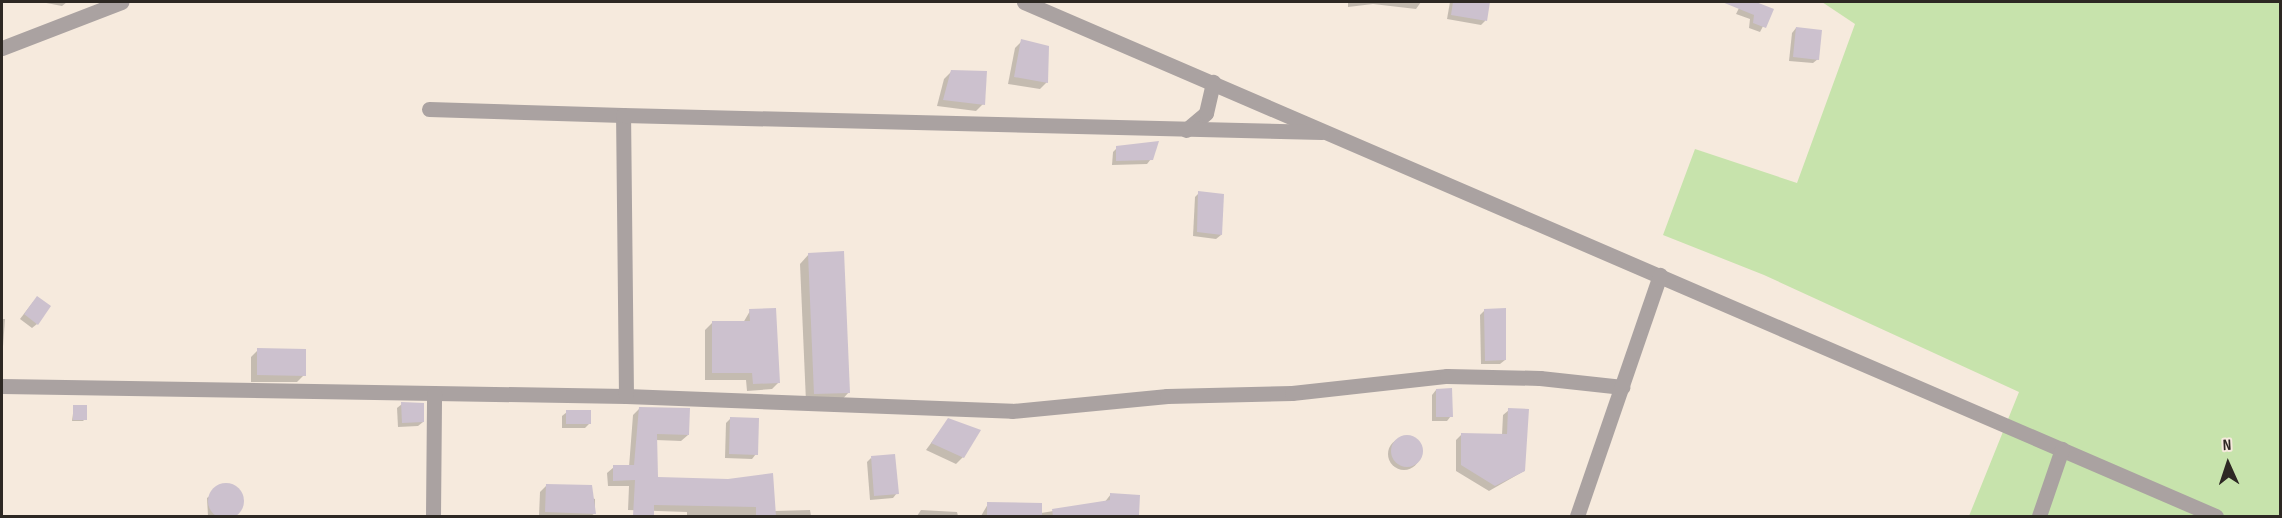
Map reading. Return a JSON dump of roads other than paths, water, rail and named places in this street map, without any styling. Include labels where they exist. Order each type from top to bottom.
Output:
[{"type":"street","points":[[2,48],[121,2]]},
{"type":"street","points":[[1024,2],[2216,516]]},
{"type":"street","points":[[1186,130],[1206,113],[1213,82]]},
{"type":"street","points":[[429,109],[1330,132]]},
{"type":"street","points":[[623,115],[626,396]]},
{"type":"street","points":[[1577,516],[1660,275]]},
{"type":"street","points":[[2,386],[626,396],[1012,411],[1167,396],[1292,393],[1447,376],[1540,378],[1623,387]]},
{"type":"street","points":[[433,516],[434,394]]},
{"type":"street","points":[[2039,516],[2062,449]]}]
